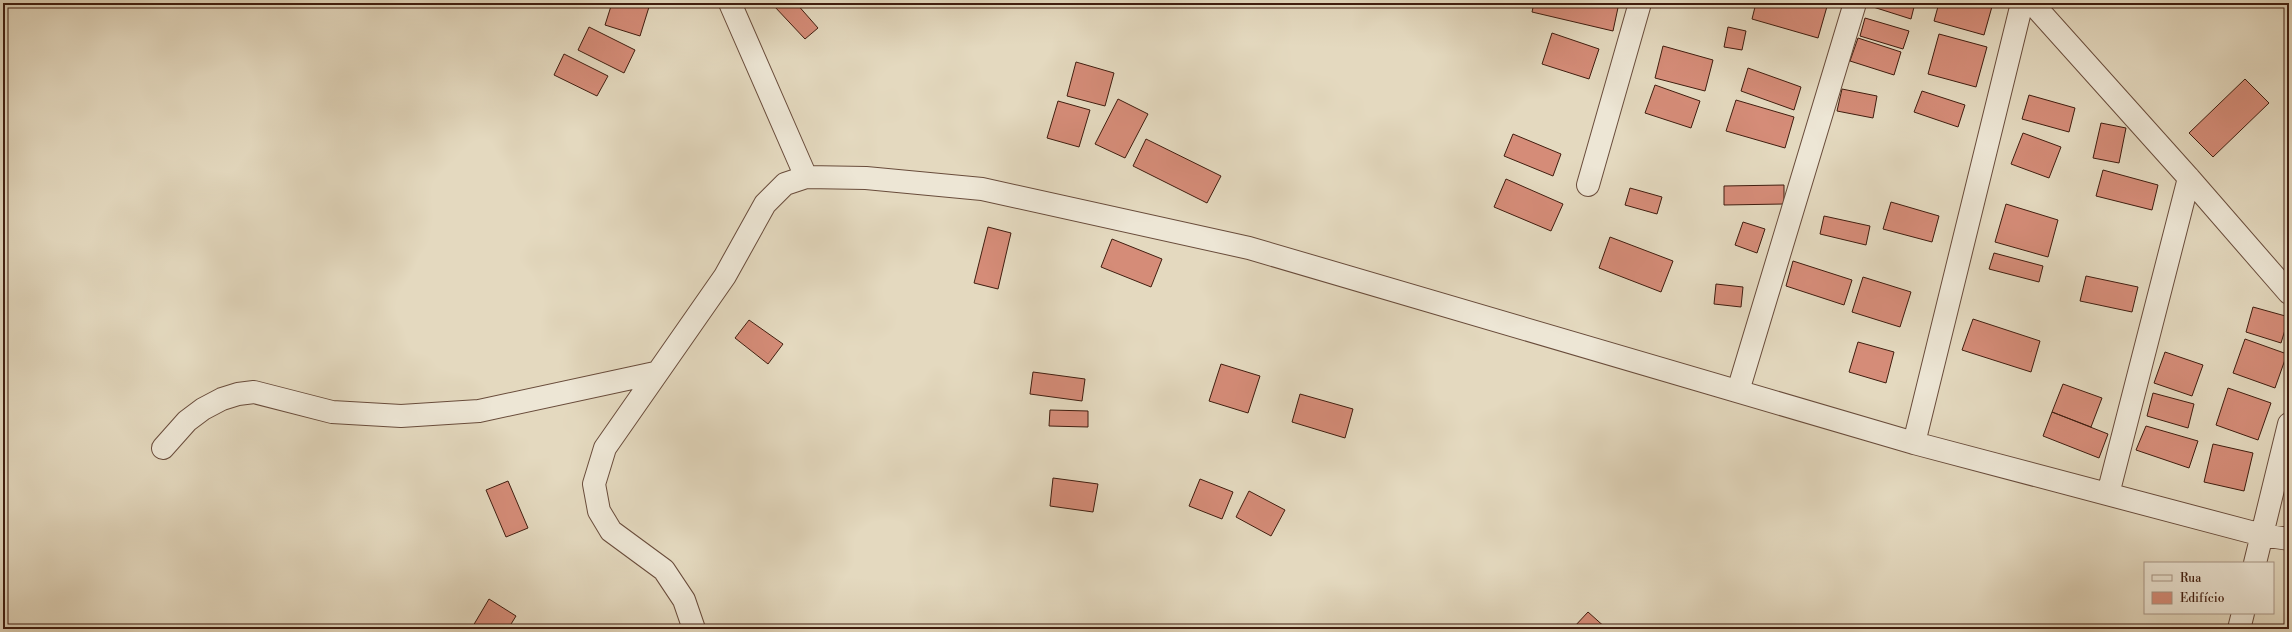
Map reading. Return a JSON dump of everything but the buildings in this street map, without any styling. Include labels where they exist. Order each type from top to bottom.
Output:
[{"type":"street","points":[[730,3],[806,176]]},
{"type":"street","points":[[1588,185],[1640,3]]},
{"type":"street","points":[[1738,392],[1855,3]]},
{"type":"street","points":[[1914,443],[2022,3]]},
{"type":"street","points":[[2032,3],[2189,178],[2289,294]]},
{"type":"street","points":[[694,629],[684,600],[664,570],[611,531],[599,510],[594,484],[605,448],[725,276],[765,204],[785,184],[806,176],[866,178],[982,189],[1249,248],[1914,443],[2262,535],[2289,539]]},
{"type":"street","points":[[2108,494],[2189,178]]},
{"type":"street","points":[[163,448],[187,421],[203,409],[222,399],[238,394],[254,392],[332,412],[401,416],[479,411],[656,373]]},
{"type":"street","points":[[2255,562],[2289,424]]},
{"type":"street","points":[[2238,629],[2242,614]]}]
